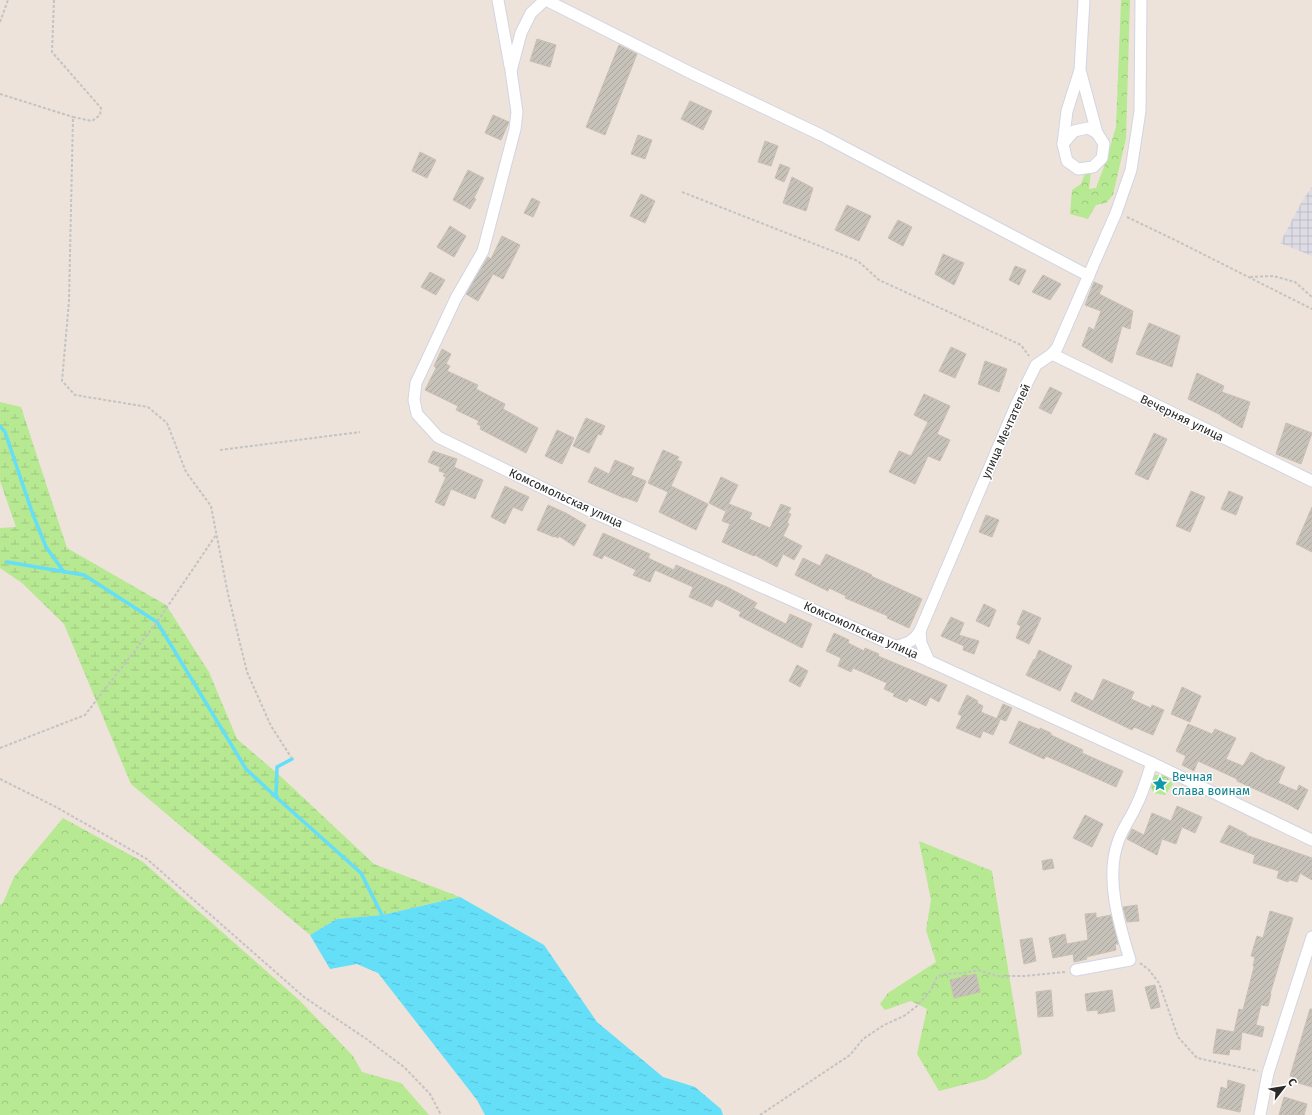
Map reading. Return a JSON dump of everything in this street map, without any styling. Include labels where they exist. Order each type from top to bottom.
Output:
[{"type":"street","points":[[498,0],[511,71]]},
{"type":"street","points":[[511,71],[521,33],[531,13],[546,0],[821,136],[1089,276]]},
{"type":"street","points":[[1080,70],[1097,133],[1104,144],[1102,158],[1093,167],[1078,169],[1067,160],[1064,144],[1067,111],[1080,70],[1084,0]]},
{"type":"street","name":"улица Мечтателей","points":[[897,646],[909,643],[915,639],[920,631],[1017,403],[1036,365],[1052,354],[1057,348],[1116,213],[1131,170],[1140,111],[1141,0]]},
{"type":"street","name":"Комсомольская улица","points":[[511,71],[517,112],[515,129],[483,251],[456,298],[416,383],[414,400],[417,414],[438,437],[590,510],[897,646],[1152,763],[1312,840]]},
{"type":"street","points":[[1064,144],[1074,130],[1088,128],[1097,133]]},
{"type":"street","name":"Вечерняя улица","points":[[1052,354],[1312,481]]},
{"type":"street","points":[[920,631],[921,643],[929,661]]},
{"type":"street","points":[[1076,970],[1130,960],[1117,914],[1113,874],[1114,854],[1118,841],[1137,806],[1152,763]]},
{"type":"street","points":[[1260,1115],[1268,1073],[1312,937]]},
{"type":"path","points":[[0,22],[8,0]]},
{"type":"path","points":[[0,94],[73,117],[92,121],[100,115],[101,108],[52,52],[54,0]]},
{"type":"path","points":[[73,117],[69,301],[62,381],[75,395],[148,407],[166,423],[186,472],[211,506],[228,594],[247,672],[271,726],[292,757]]},
{"type":"path","points":[[682,192],[858,261],[879,280],[1021,345],[1036,365]]},
{"type":"path","points":[[1116,213],[1179,242],[1312,309]]},
{"type":"path","points":[[1249,277],[1272,276],[1295,282],[1312,297]]},
{"type":"path","points":[[220,450],[360,432]]},
{"type":"path","points":[[0,748],[85,715],[157,622],[216,535]]},
{"type":"path","points":[[0,779],[58,808],[147,859],[304,997],[365,1038],[404,1067],[430,1094],[441,1115]]},
{"type":"path","points":[[1130,960],[1140,963],[1150,970],[1159,983],[1178,1037],[1197,1058],[1268,1073]]},
{"type":"path","points":[[760,1115],[850,1055],[863,1039],[884,1025],[904,1016],[917,1006],[931,990],[937,978],[944,974],[964,973],[978,970],[997,976],[1025,976],[1076,970]]},
{"type":"shaded area","points":[[1312,187],[1312,256],[1280,243],[1302,201]]},
{"type":"green space","points":[[1121,0],[1130,0],[1126,138],[1113,195],[1106,203],[1096,205],[1088,219],[1070,214],[1072,190],[1081,184],[1086,171],[1091,170],[1089,189],[1096,188],[1116,127]]},
{"type":"green space","points":[[0,402],[21,407],[67,548],[166,605],[209,672],[237,739],[278,774],[374,864],[460,897],[382,915],[337,919],[310,935],[131,784],[64,624],[22,583],[0,568],[0,528],[16,527],[0,481]]},
{"type":"green space","points":[[1153,775],[1165,775],[1173,784],[1165,795],[1154,793],[1149,784]]},
{"type":"green space","points":[[63,818],[143,862],[299,1000],[353,1056],[362,1072],[401,1083],[429,1115],[0,1115],[0,905],[3,903],[14,877]]},
{"type":"green space","points":[[919,841],[992,871],[1022,1054],[986,1079],[939,1091],[917,1054],[927,1009],[911,1001],[885,1010],[880,1004],[888,993],[936,962],[926,930],[931,900]]},
{"type":"water","points":[[460,897],[544,945],[597,1022],[663,1077],[695,1087],[721,1109],[723,1115],[485,1115],[477,1100],[378,973],[357,964],[330,969],[310,935],[337,919],[382,915]]},
{"type":"building","points":[[537,39],[556,45],[550,67],[530,61]]},
{"type":"building","points":[[619,45],[637,54],[605,135],[586,127]]},
{"type":"building","points":[[690,101],[712,111],[703,130],[681,119]]},
{"type":"building","points":[[493,115],[509,122],[501,140],[485,133]]},
{"type":"building","points":[[638,135],[652,140],[645,159],[631,154]]},
{"type":"building","points":[[765,141],[778,146],[771,166],[758,162]]},
{"type":"building","points":[[420,152],[436,160],[427,178],[412,171]]},
{"type":"building","points":[[780,164],[790,168],[784,182],[775,178]]},
{"type":"building","points":[[468,170],[484,178],[474,198],[476,199],[470,209],[453,200]]},
{"type":"building","points":[[792,177],[813,188],[806,211],[783,203]]},
{"type":"building","points":[[641,194],[655,201],[645,223],[630,216]]},
{"type":"building","points":[[532,198],[540,202],[533,217],[524,213]]},
{"type":"building","points":[[847,205],[871,216],[859,241],[835,230]]},
{"type":"building","points":[[898,220],[912,227],[903,246],[888,238]]},
{"type":"building","points":[[450,226],[466,236],[454,257],[437,247]]},
{"type":"building","points":[[502,236],[520,245],[503,279],[493,274],[478,301],[466,294],[488,257],[491,259]]},
{"type":"building","points":[[943,254],[964,263],[954,285],[935,274]]},
{"type":"building","points":[[1015,266],[1026,270],[1019,285],[1009,280]]},
{"type":"building","points":[[430,272],[445,280],[436,295],[421,287]]},
{"type":"building","points":[[1043,275],[1061,284],[1050,300],[1032,292]]},
{"type":"building","points":[[1094,282],[1103,286],[1099,294],[1133,311],[1130,329],[1122,326],[1112,363],[1082,346],[1089,327],[1094,330],[1101,311],[1085,305]]},
{"type":"building","points":[[1149,323],[1180,336],[1172,367],[1136,354]]},
{"type":"building","points":[[951,347],[966,354],[955,378],[939,371]]},
{"type":"building","points":[[442,349],[451,354],[446,364],[450,366],[447,371],[478,385],[476,389],[505,404],[503,409],[538,428],[526,453],[480,429],[481,426],[477,424],[479,421],[456,410],[458,406],[425,390],[436,368],[434,366]]},
{"type":"building","points":[[985,361],[1007,369],[999,392],[978,384]]},
{"type":"building","points":[[1197,373],[1224,386],[1222,392],[1250,402],[1242,428],[1221,415],[1188,399]]},
{"type":"building","points":[[1050,387],[1062,393],[1051,414],[1039,408]]},
{"type":"building","points":[[924,394],[950,406],[937,434],[950,440],[940,461],[928,456],[915,484],[889,472],[899,451],[911,456],[928,422],[914,415]]},
{"type":"building","points":[[586,418],[605,426],[601,435],[598,434],[589,453],[573,446]]},
{"type":"building","points":[[1286,423],[1312,433],[1301,464],[1276,454]]},
{"type":"building","points":[[557,430],[574,438],[562,464],[545,456]]},
{"type":"building","points":[[1154,433],[1167,439],[1148,480],[1135,474]]},
{"type":"building","points":[[663,450],[679,457],[677,460],[682,462],[671,486],[708,504],[696,530],[659,512],[668,492],[648,483]]},
{"type":"building","points":[[433,451],[457,459],[454,467],[483,480],[475,499],[451,489],[444,506],[435,502],[446,477],[443,476],[445,473],[439,471],[440,467],[428,462]]},
{"type":"building","points":[[615,460],[634,468],[631,475],[646,481],[637,502],[624,498],[588,482],[595,467],[609,474]]},
{"type":"building","points":[[721,477],[738,485],[725,511],[709,503]]},
{"type":"building","points":[[505,486],[529,497],[522,511],[513,507],[505,524],[491,517]]},
{"type":"building","points":[[1191,491],[1205,497],[1190,532],[1176,526]]},
{"type":"building","points":[[1229,491],[1243,497],[1236,515],[1221,509]]},
{"type":"building","points":[[729,504],[752,513],[749,519],[770,528],[781,504],[791,508],[788,513],[791,514],[787,523],[789,524],[783,536],[802,546],[794,560],[783,554],[777,567],[755,555],[754,556],[722,542],[730,524],[722,521]]},
{"type":"building","points":[[548,505],[566,513],[586,525],[574,546],[559,536],[558,538],[554,537],[537,530]]},
{"type":"building","points":[[1312,507],[1312,552],[1296,544]]},
{"type":"building","points":[[986,515],[999,520],[992,537],[979,532]]},
{"type":"building","points":[[603,533],[650,554],[648,558],[674,570],[676,565],[729,588],[757,603],[754,608],[786,624],[790,614],[812,624],[802,648],[739,616],[741,612],[716,599],[712,607],[689,597],[693,587],[655,570],[650,582],[633,575],[636,570],[604,555],[602,559],[593,555]]},
{"type":"building","points":[[826,554],[922,599],[909,628],[887,618],[888,616],[845,598],[846,596],[829,588],[828,591],[795,575],[803,558],[820,566]]},
{"type":"building","points":[[984,604],[996,610],[989,627],[976,621]]},
{"type":"building","points":[[1023,610],[1041,618],[1029,644],[1016,638],[1021,626],[1017,624]]},
{"type":"building","points":[[951,617],[964,623],[959,635],[979,641],[974,654],[963,650],[964,646],[941,636]]},
{"type":"building","points":[[834,633],[849,640],[848,643],[864,651],[865,648],[879,654],[878,656],[947,685],[939,702],[930,697],[926,706],[909,698],[907,702],[893,696],[895,694],[884,689],[887,683],[853,668],[851,672],[838,666],[841,658],[826,651]]},
{"type":"building","points":[[1039,650],[1072,666],[1060,691],[1026,675]]},
{"type":"building","points":[[797,665],[808,671],[800,687],[789,681]]},
{"type":"building","points":[[1103,679],[1134,692],[1131,699],[1151,708],[1152,705],[1164,710],[1153,735],[1134,727],[1132,730],[1071,701],[1075,692],[1093,701]]},
{"type":"building","points":[[1182,687],[1201,696],[1190,722],[1171,714]]},
{"type":"building","points":[[967,695],[978,701],[977,703],[983,706],[981,712],[1000,720],[993,735],[983,731],[980,738],[956,728],[962,716],[958,714]]},
{"type":"building","points":[[1003,704],[1012,708],[1006,721],[997,718]]},
{"type":"building","points":[[1019,721],[1051,733],[1051,735],[1083,750],[1082,753],[1123,771],[1116,787],[1046,756],[1044,759],[1009,743]]},
{"type":"building","points":[[1188,724],[1212,734],[1215,729],[1236,738],[1226,759],[1243,766],[1251,752],[1268,761],[1269,760],[1285,767],[1278,783],[1297,791],[1299,785],[1308,790],[1298,810],[1198,761],[1194,771],[1182,765],[1186,756],[1176,751]]},
{"type":"building","points":[[1177,806],[1202,817],[1195,833],[1182,827],[1176,844],[1162,839],[1157,855],[1127,839],[1132,829],[1144,835],[1152,813],[1171,821]]},
{"type":"building","points":[[1085,815],[1103,824],[1092,847],[1073,838]]},
{"type":"building","points":[[1229,825],[1247,834],[1246,835],[1312,858],[1312,880],[1300,873],[1297,882],[1289,880],[1288,882],[1277,878],[1279,871],[1253,863],[1255,855],[1220,842]]},
{"type":"building","points":[[1052,859],[1054,868],[1043,870],[1042,861]]},
{"type":"building","points":[[1137,905],[1139,921],[1127,922],[1123,907]]},
{"type":"building","points":[[1270,911],[1293,918],[1270,994],[1268,1006],[1261,1005],[1256,1025],[1264,1027],[1262,1037],[1242,1032],[1240,1050],[1230,1049],[1229,1055],[1213,1053],[1217,1029],[1234,1032],[1239,1009],[1243,1010],[1254,967],[1255,957],[1251,956],[1257,936],[1263,938]]},
{"type":"building","points":[[1096,913],[1096,918],[1111,915],[1118,944],[1115,944],[1116,950],[1086,957],[1087,959],[1074,962],[1073,954],[1053,958],[1049,938],[1065,934],[1067,944],[1088,940],[1085,914]]},
{"type":"building","points":[[1032,938],[1036,961],[1024,964],[1020,940]]},
{"type":"building","points":[[976,974],[980,992],[954,998],[950,980]]},
{"type":"building","points":[[1155,985],[1160,1007],[1151,1009],[1145,987]]},
{"type":"building","points":[[1051,990],[1053,1016],[1038,1017],[1036,992]]},
{"type":"building","points":[[1112,990],[1115,1011],[1098,1014],[1098,1010],[1087,1011],[1085,994]]},
{"type":"building","points":[[1310,1009],[1312,1009],[1312,1087],[1291,1081],[1293,1077],[1290,1076]]},
{"type":"building","points":[[1228,1080],[1245,1085],[1240,1112],[1217,1107],[1221,1087],[1227,1089]]},
{"type":"building","points":[[1284,1097],[1307,1104],[1304,1115],[1279,1115]]},
{"type":"waterway","points":[[0,426],[5,432],[32,512],[46,547],[64,572]]},
{"type":"waterway","points":[[7,562],[84,575],[157,622],[246,769],[361,873],[382,915]]},
{"type":"waterway","points":[[276,797],[277,767],[292,759]]},
{"type":"place","name":"Вечная слава воинам","points":[[1160,784]]}]
